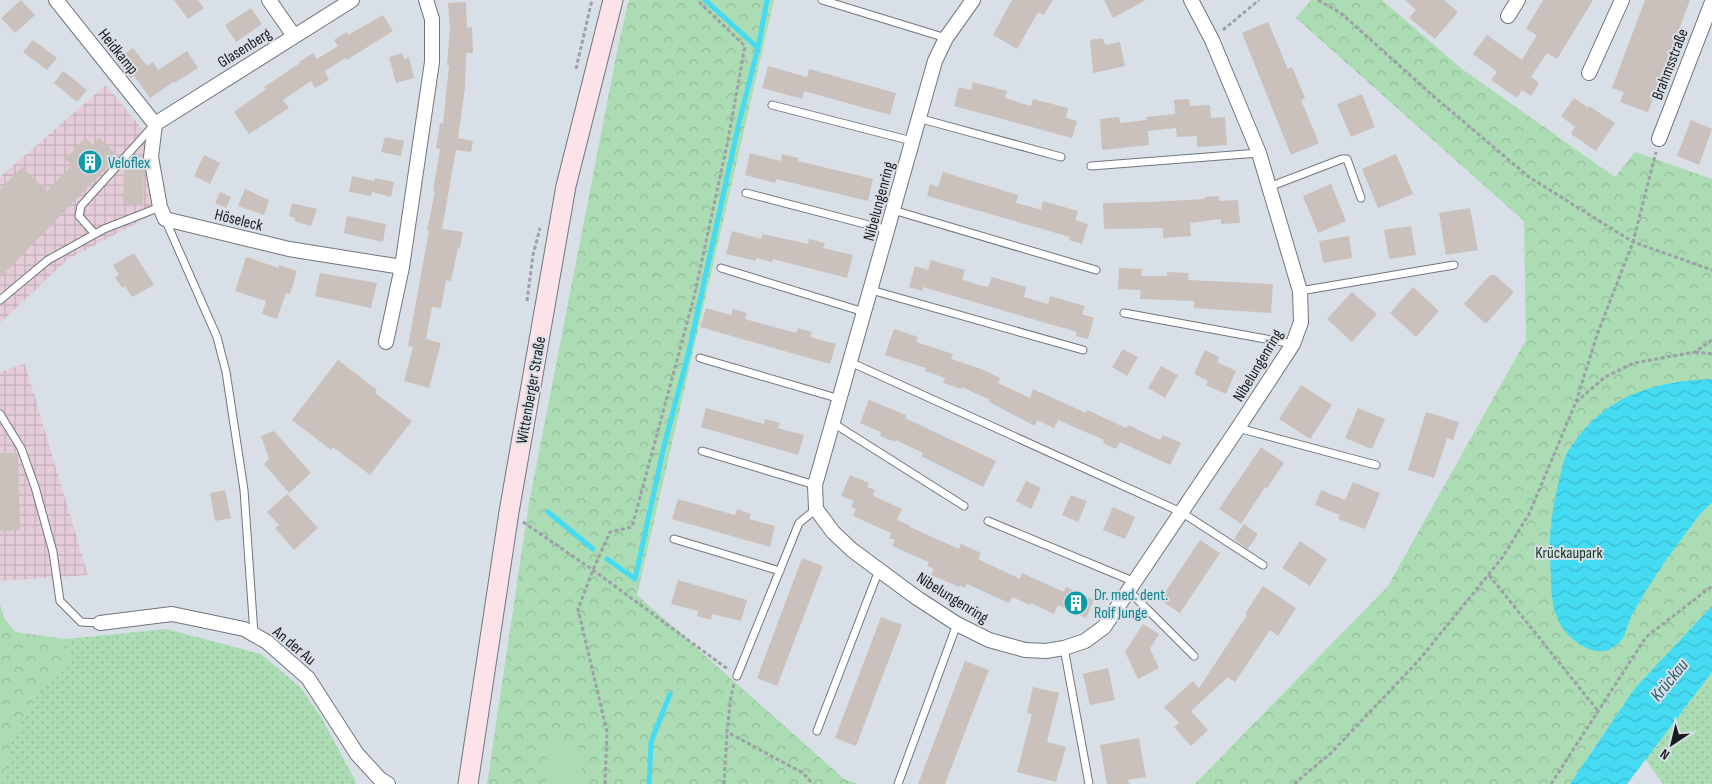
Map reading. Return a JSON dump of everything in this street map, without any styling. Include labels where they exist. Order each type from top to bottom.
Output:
[{"type":"main road","name":"Wittenberger Straße","points":[[468,784],[509,512],[566,186],[613,0]]},
{"type":"street","name":"Heidkamp","points":[[56,0],[155,124]]},
{"type":"street","points":[[269,0],[294,36]]},
{"type":"street","name":"Glasenberg","points":[[155,124],[352,0]]},
{"type":"street","points":[[386,342],[402,268],[432,62],[432,19],[426,0]]},
{"type":"street","name":"Nibelungenring","points":[[973,0],[946,38],[935,61],[815,486],[816,508],[832,532],[852,550],[957,624],[989,640],[1025,650],[1046,651],[1064,648],[1085,641],[1104,627],[1293,344],[1301,322],[1300,291],[1259,153],[1212,40],[1191,0]]},
{"type":"street","points":[[1508,16],[1518,0]]},
{"type":"street","points":[[1589,73],[1622,0]]},
{"type":"street","name":"Brahmsstraße","points":[[1659,139],[1712,2]]},
{"type":"street","points":[[155,124],[151,157],[163,213]]},
{"type":"street","name":"Höseleck","points":[[163,213],[289,249],[402,268]]},
{"type":"street","name":"An der Au","points":[[100,623],[172,614],[244,629],[254,634],[267,642],[308,678],[357,754],[388,784]]},
{"type":"lane","points":[[822,0],[946,38]]},
{"type":"lane","points":[[772,105],[912,141]]},
{"type":"lane","points":[[918,118],[1060,157]]},
{"type":"lane","points":[[95,234],[80,216],[81,206],[155,124]]},
{"type":"lane","points":[[1091,166],[1259,153]]},
{"type":"lane","points":[[1269,186],[1342,159],[1347,159],[1361,198]]},
{"type":"lane","points":[[746,193],[888,230]]},
{"type":"lane","points":[[893,210],[1096,270]]},
{"type":"lane","points":[[0,300],[48,260],[95,234],[163,213],[217,337],[226,372],[244,490],[254,634]]},
{"type":"lane","points":[[1300,291],[1454,265]]},
{"type":"lane","points":[[721,268],[865,312]]},
{"type":"lane","points":[[871,290],[1083,350]]},
{"type":"lane","points":[[1124,313],[1293,344]]},
{"type":"lane","points":[[700,358],[840,399]]},
{"type":"lane","points":[[850,362],[1181,512],[1263,564]]},
{"type":"lane","points":[[0,414],[21,448],[35,487],[54,552],[60,601],[81,622],[100,623]]},
{"type":"lane","points":[[833,423],[964,506]]},
{"type":"lane","points":[[1238,428],[1376,465]]},
{"type":"lane","points":[[702,451],[815,486]]},
{"type":"lane","points":[[737,676],[799,523],[816,508]]},
{"type":"lane","points":[[988,520],[1132,587],[1194,656]]},
{"type":"lane","points":[[674,540],[780,571]]},
{"type":"lane","points":[[817,730],[879,570]]},
{"type":"lane","points":[[898,784],[957,624]]},
{"type":"lane","points":[[1064,648],[1089,784]]},
{"type":"path","points":[[605,784],[607,732],[578,609],[610,532],[632,527],[694,297],[728,140],[745,46],[697,0]]},
{"type":"path","points":[[1212,40],[1259,0]]},
{"type":"path","points":[[1318,0],[1342,14],[1432,95],[1530,177],[1633,242],[1712,270]]},
{"type":"path","points":[[1294,784],[1331,753],[1419,660],[1502,558],[1530,514],[1576,402],[1597,335],[1633,242],[1659,139]]},
{"type":"path","points":[[1695,352],[1712,340]]},
{"type":"path","points":[[1576,402],[1605,377],[1634,363],[1664,356],[1695,352],[1712,354]]},
{"type":"path","points":[[509,512],[593,570],[737,676],[730,696],[724,784]]},
{"type":"path","points":[[1489,575],[1598,711]]},
{"type":"path","points":[[1551,784],[1646,637],[1712,586]]},
{"type":"path","points":[[727,732],[803,773],[813,784]]},
{"type":"shaded area","points":[[106,85],[146,134],[145,155],[154,214],[68,259],[0,323],[0,177]]},
{"type":"shaded area","points":[[25,364],[88,575],[0,581],[0,372]]},
{"type":"green space","points":[[629,0],[774,0],[637,595],[844,779],[858,784],[487,784],[529,503],[619,42]]},
{"type":"green space","name":"Krückaupark","points":[[1311,0],[1382,0],[1462,69],[1615,177],[1635,152],[1712,179],[1712,606],[1635,688],[1570,784],[1195,784],[1388,586],[1526,340],[1524,221],[1296,18]]},
{"type":"green space","points":[[0,604],[4,618],[15,632],[66,639],[70,663],[36,697],[12,738],[2,784],[0,784]]},
{"type":"green space","points":[[167,629],[261,654],[300,687],[321,717],[356,782],[355,784],[2,784],[12,738],[36,697],[70,663],[66,639]]},
{"type":"green space","points":[[1712,672],[1712,784],[1663,784],[1645,759]]},
{"type":"green space","points":[[549,745],[584,748],[580,784],[545,784]]},
{"type":"water","points":[[1712,379],[1712,503],[1696,519],[1655,576],[1631,617],[1625,634],[1617,645],[1605,651],[1588,649],[1580,645],[1562,627],[1555,612],[1552,597],[1551,523],[1562,466],[1567,453],[1591,422],[1621,400],[1655,387],[1692,380]]},
{"type":"water","name":"Krückau","points":[[1712,606],[1712,672],[1627,784],[1570,784],[1635,688]]},
{"type":"building","points":[[21,0],[35,15],[15,33],[1,18]]},
{"type":"building","points":[[174,0],[198,0],[204,8],[188,19]]},
{"type":"building","points":[[1012,0],[1053,0],[1044,15],[1038,12],[1017,49],[993,35]]},
{"type":"building","points":[[1104,0],[1146,0],[1113,18]]},
{"type":"building","points":[[1405,0],[1444,0],[1458,12],[1435,39],[1409,18],[1416,10]]},
{"type":"building","points":[[1543,0],[1593,0],[1557,59],[1547,53],[1531,77],[1539,83],[1531,96],[1522,90],[1517,98],[1491,80],[1497,72],[1473,54],[1487,35],[1522,60],[1537,35],[1526,29]]},
{"type":"building","points":[[1645,0],[1690,0],[1648,112],[1620,102],[1624,92],[1612,88]]},
{"type":"building","points":[[466,2],[467,28],[472,27],[473,53],[466,53],[465,88],[458,138],[473,141],[471,152],[456,150],[442,229],[463,232],[451,281],[446,280],[441,308],[432,307],[426,339],[441,343],[429,388],[404,381],[413,347],[408,346],[435,192],[433,191],[440,149],[436,148],[440,123],[443,124],[449,66],[447,65],[450,28],[448,3]]},
{"type":"building","points":[[251,8],[262,24],[236,42],[225,25]]},
{"type":"building","points":[[383,15],[393,31],[347,60],[345,58],[325,71],[329,80],[315,88],[311,81],[283,100],[289,108],[249,134],[234,112],[266,89],[264,87],[299,62],[313,53],[317,59],[338,46],[334,40],[347,32],[348,35]]},
{"type":"building","points":[[1268,22],[1288,69],[1292,67],[1305,98],[1301,100],[1319,143],[1291,155],[1242,33]]},
{"type":"building","points":[[1103,38],[1105,45],[1120,42],[1125,66],[1093,73],[1090,40]]},
{"type":"building","points":[[33,40],[57,58],[47,70],[23,52]]},
{"type":"building","points":[[133,48],[147,66],[153,62],[158,70],[187,51],[198,68],[150,98],[134,76],[130,78],[116,60]]},
{"type":"building","points":[[403,53],[404,59],[409,57],[414,78],[396,83],[389,57]]},
{"type":"building","points":[[768,66],[807,77],[809,69],[896,93],[890,115],[804,91],[802,99],[762,88]]},
{"type":"building","points":[[63,71],[87,90],[77,102],[54,83]]},
{"type":"building","points":[[973,82],[1007,91],[1005,98],[1031,106],[1033,99],[1068,108],[1066,118],[1077,121],[1072,138],[954,106],[959,87],[971,90]]},
{"type":"building","points":[[1362,94],[1375,127],[1351,137],[1337,104]]},
{"type":"building","points":[[1574,98],[1615,123],[1596,151],[1571,134],[1575,127],[1561,116]]},
{"type":"building","points":[[1189,99],[1190,106],[1210,105],[1211,118],[1225,117],[1227,145],[1197,147],[1197,136],[1177,137],[1176,128],[1148,131],[1149,145],[1102,150],[1100,119],[1119,117],[1120,123],[1147,120],[1146,117],[1175,114],[1174,100]]},
{"type":"building","points":[[1691,120],[1712,129],[1699,165],[1677,156]]},
{"type":"building","points":[[385,137],[404,141],[401,156],[381,152]]},
{"type":"building","points":[[85,138],[93,145],[99,138],[118,156],[0,278],[0,190],[22,167],[47,191],[72,165],[65,159]]},
{"type":"building","points":[[750,153],[781,161],[782,154],[798,158],[798,161],[873,179],[868,201],[776,179],[775,183],[745,175]]},
{"type":"building","points":[[1396,154],[1413,194],[1378,208],[1362,169]]},
{"type":"building","points":[[204,155],[220,163],[210,184],[194,176]]},
{"type":"building","points":[[124,168],[144,169],[143,204],[123,204]]},
{"type":"building","points":[[943,172],[1018,195],[1016,203],[1041,210],[1043,201],[1078,211],[1075,220],[1088,224],[1082,244],[1069,240],[1070,237],[927,196],[930,184],[938,187]]},
{"type":"building","points":[[352,176],[374,181],[375,178],[394,182],[391,197],[372,192],[371,196],[349,192]]},
{"type":"building","points":[[1331,184],[1346,221],[1318,233],[1303,196]]},
{"type":"building","points":[[245,189],[269,200],[264,215],[238,206]]},
{"type":"building","points":[[220,192],[231,197],[226,208],[215,203]]},
{"type":"building","points":[[1219,196],[1219,201],[1238,200],[1240,223],[1221,224],[1221,219],[1190,223],[1191,236],[1163,238],[1163,228],[1104,229],[1103,203],[1205,199],[1205,197]]},
{"type":"building","points":[[292,203],[317,209],[311,226],[295,221],[295,218],[289,216]]},
{"type":"building","points":[[1470,208],[1478,250],[1446,255],[1439,213]]},
{"type":"building","points":[[347,216],[386,224],[383,242],[344,233]]},
{"type":"building","points":[[1411,226],[1416,255],[1389,259],[1384,230]]},
{"type":"building","points":[[732,231],[761,239],[763,234],[808,244],[809,239],[825,243],[823,248],[853,255],[847,278],[773,259],[772,262],[756,258],[756,261],[726,254]]},
{"type":"building","points":[[1349,236],[1352,258],[1323,263],[1319,241]]},
{"type":"building","points":[[134,253],[154,285],[132,297],[125,286],[122,288],[115,277],[119,275],[113,265]]},
{"type":"building","points":[[246,257],[279,268],[279,265],[297,271],[290,294],[286,293],[277,319],[262,314],[266,301],[235,291]]},
{"type":"building","points":[[931,260],[965,270],[962,279],[975,284],[988,287],[992,277],[1026,287],[1024,297],[1048,304],[1050,296],[1085,306],[1082,314],[1094,318],[1088,339],[1076,336],[1077,332],[923,287],[922,291],[909,287],[915,266],[928,270]]},
{"type":"building","points":[[1119,268],[1142,269],[1141,276],[1167,276],[1167,272],[1189,273],[1188,280],[1273,284],[1271,313],[1194,308],[1194,301],[1140,299],[1141,290],[1118,289]]},
{"type":"building","points":[[320,273],[377,283],[371,308],[315,296]]},
{"type":"building","points":[[1490,275],[1495,275],[1514,292],[1486,324],[1464,304]]},
{"type":"building","points":[[1413,287],[1439,311],[1416,337],[1390,313]]},
{"type":"building","points":[[1352,292],[1377,314],[1352,342],[1327,319]]},
{"type":"building","points":[[706,308],[731,315],[733,309],[747,313],[745,319],[796,333],[798,328],[812,332],[810,337],[836,344],[830,364],[700,327]]},
{"type":"building","points":[[894,329],[918,337],[916,342],[953,354],[951,359],[981,369],[1000,378],[998,383],[1030,398],[1033,389],[1086,413],[1087,410],[1126,428],[1128,425],[1160,440],[1163,435],[1181,443],[1170,465],[1120,442],[1116,449],[1103,443],[1104,440],[1058,420],[1054,428],[1037,420],[1035,426],[989,402],[990,400],[962,387],[961,389],[943,383],[945,378],[925,371],[926,368],[885,355]]},
{"type":"building","points":[[1123,349],[1138,357],[1127,376],[1112,367]]},
{"type":"building","points":[[1205,350],[1219,357],[1217,362],[1236,371],[1226,394],[1206,385],[1208,381],[1194,374]]},
{"type":"building","points":[[338,360],[377,390],[375,393],[412,421],[370,475],[333,447],[331,450],[292,420]]},
{"type":"building","points":[[1161,366],[1178,375],[1165,398],[1148,388]]},
{"type":"building","points":[[1301,385],[1332,405],[1310,439],[1279,419]]},
{"type":"building","points":[[869,400],[906,415],[905,418],[996,461],[983,487],[921,456],[923,453],[896,440],[895,442],[880,436],[881,432],[860,423]]},
{"type":"building","points":[[706,408],[764,424],[765,419],[773,421],[780,423],[778,428],[804,435],[798,455],[701,427]]},
{"type":"building","points":[[1358,408],[1385,419],[1372,449],[1345,438]]},
{"type":"building","points":[[1426,412],[1459,422],[1453,440],[1447,438],[1434,478],[1408,470]]},
{"type":"building","points":[[274,431],[311,473],[289,493],[264,464],[269,459],[261,436]]},
{"type":"building","points":[[1261,447],[1284,463],[1267,488],[1265,487],[1241,524],[1219,509]]},
{"type":"building","points":[[0,453],[17,453],[18,455],[20,530],[0,531]]},
{"type":"building","points":[[850,475],[869,483],[867,487],[875,490],[873,496],[902,509],[897,520],[910,527],[959,549],[961,544],[981,553],[978,559],[1020,579],[1022,573],[1064,592],[1066,587],[1094,600],[1086,618],[1058,605],[1054,614],[1031,603],[1030,605],[1012,597],[1009,603],[967,584],[965,588],[960,585],[959,587],[931,575],[934,569],[927,566],[929,562],[892,546],[895,540],[889,538],[891,533],[853,516],[856,509],[851,507],[854,501],[841,496]]},
{"type":"building","points":[[1026,481],[1041,488],[1031,509],[1016,501]]},
{"type":"building","points":[[1353,482],[1380,493],[1365,529],[1338,519],[1340,515],[1315,505],[1321,490],[1345,500]]},
{"type":"building","points":[[225,490],[231,518],[215,521],[210,493]]},
{"type":"building","points":[[287,494],[318,528],[294,550],[275,528],[279,525],[267,512]]},
{"type":"building","points":[[1071,495],[1087,501],[1078,522],[1062,515]]},
{"type":"building","points":[[678,499],[735,515],[737,509],[751,514],[749,519],[775,526],[770,547],[672,519]]},
{"type":"building","points":[[1113,507],[1135,517],[1125,539],[1103,530]]},
{"type":"building","points":[[1244,524],[1258,534],[1248,549],[1234,539]]},
{"type":"building","points":[[1200,540],[1220,553],[1180,613],[1160,600]]},
{"type":"building","points":[[1300,541],[1327,559],[1310,586],[1282,568]]},
{"type":"building","points":[[802,558],[823,566],[777,686],[757,678]]},
{"type":"building","points":[[678,580],[747,600],[741,621],[712,614],[711,620],[697,616],[698,611],[671,604]]},
{"type":"building","points":[[1263,586],[1296,608],[1278,636],[1270,630],[1235,682],[1228,677],[1191,711],[1208,730],[1191,746],[1174,727],[1179,723],[1164,707],[1193,681],[1199,688],[1247,615],[1245,614]]},
{"type":"building","points":[[881,617],[902,625],[856,746],[835,738]]},
{"type":"building","points":[[1143,624],[1159,634],[1150,649],[1159,668],[1138,679],[1125,652]]},
{"type":"building","points":[[965,661],[989,670],[945,784],[918,784]]},
{"type":"building","points":[[1108,668],[1115,700],[1090,705],[1083,674]]},
{"type":"building","points":[[1033,687],[1059,693],[1047,742],[1066,747],[1056,782],[1017,772],[1032,714],[1027,713]]},
{"type":"building","points":[[1139,738],[1146,777],[1128,780],[1129,784],[1107,784],[1100,745]]},
{"type":"waterway","points":[[705,0],[758,48]]},
{"type":"waterway","points":[[607,559],[635,579],[664,446],[689,351],[738,127],[759,43],[767,0]]},
{"type":"waterway","points":[[548,512],[593,549]]},
{"type":"waterway","points":[[649,784],[651,742],[670,694]]},
{"type":"place","name":"Veloflex","points":[[90,162]]},
{"type":"place","name":"Dr. med. dent. Rolf Junge","points":[[1076,603]]}]
